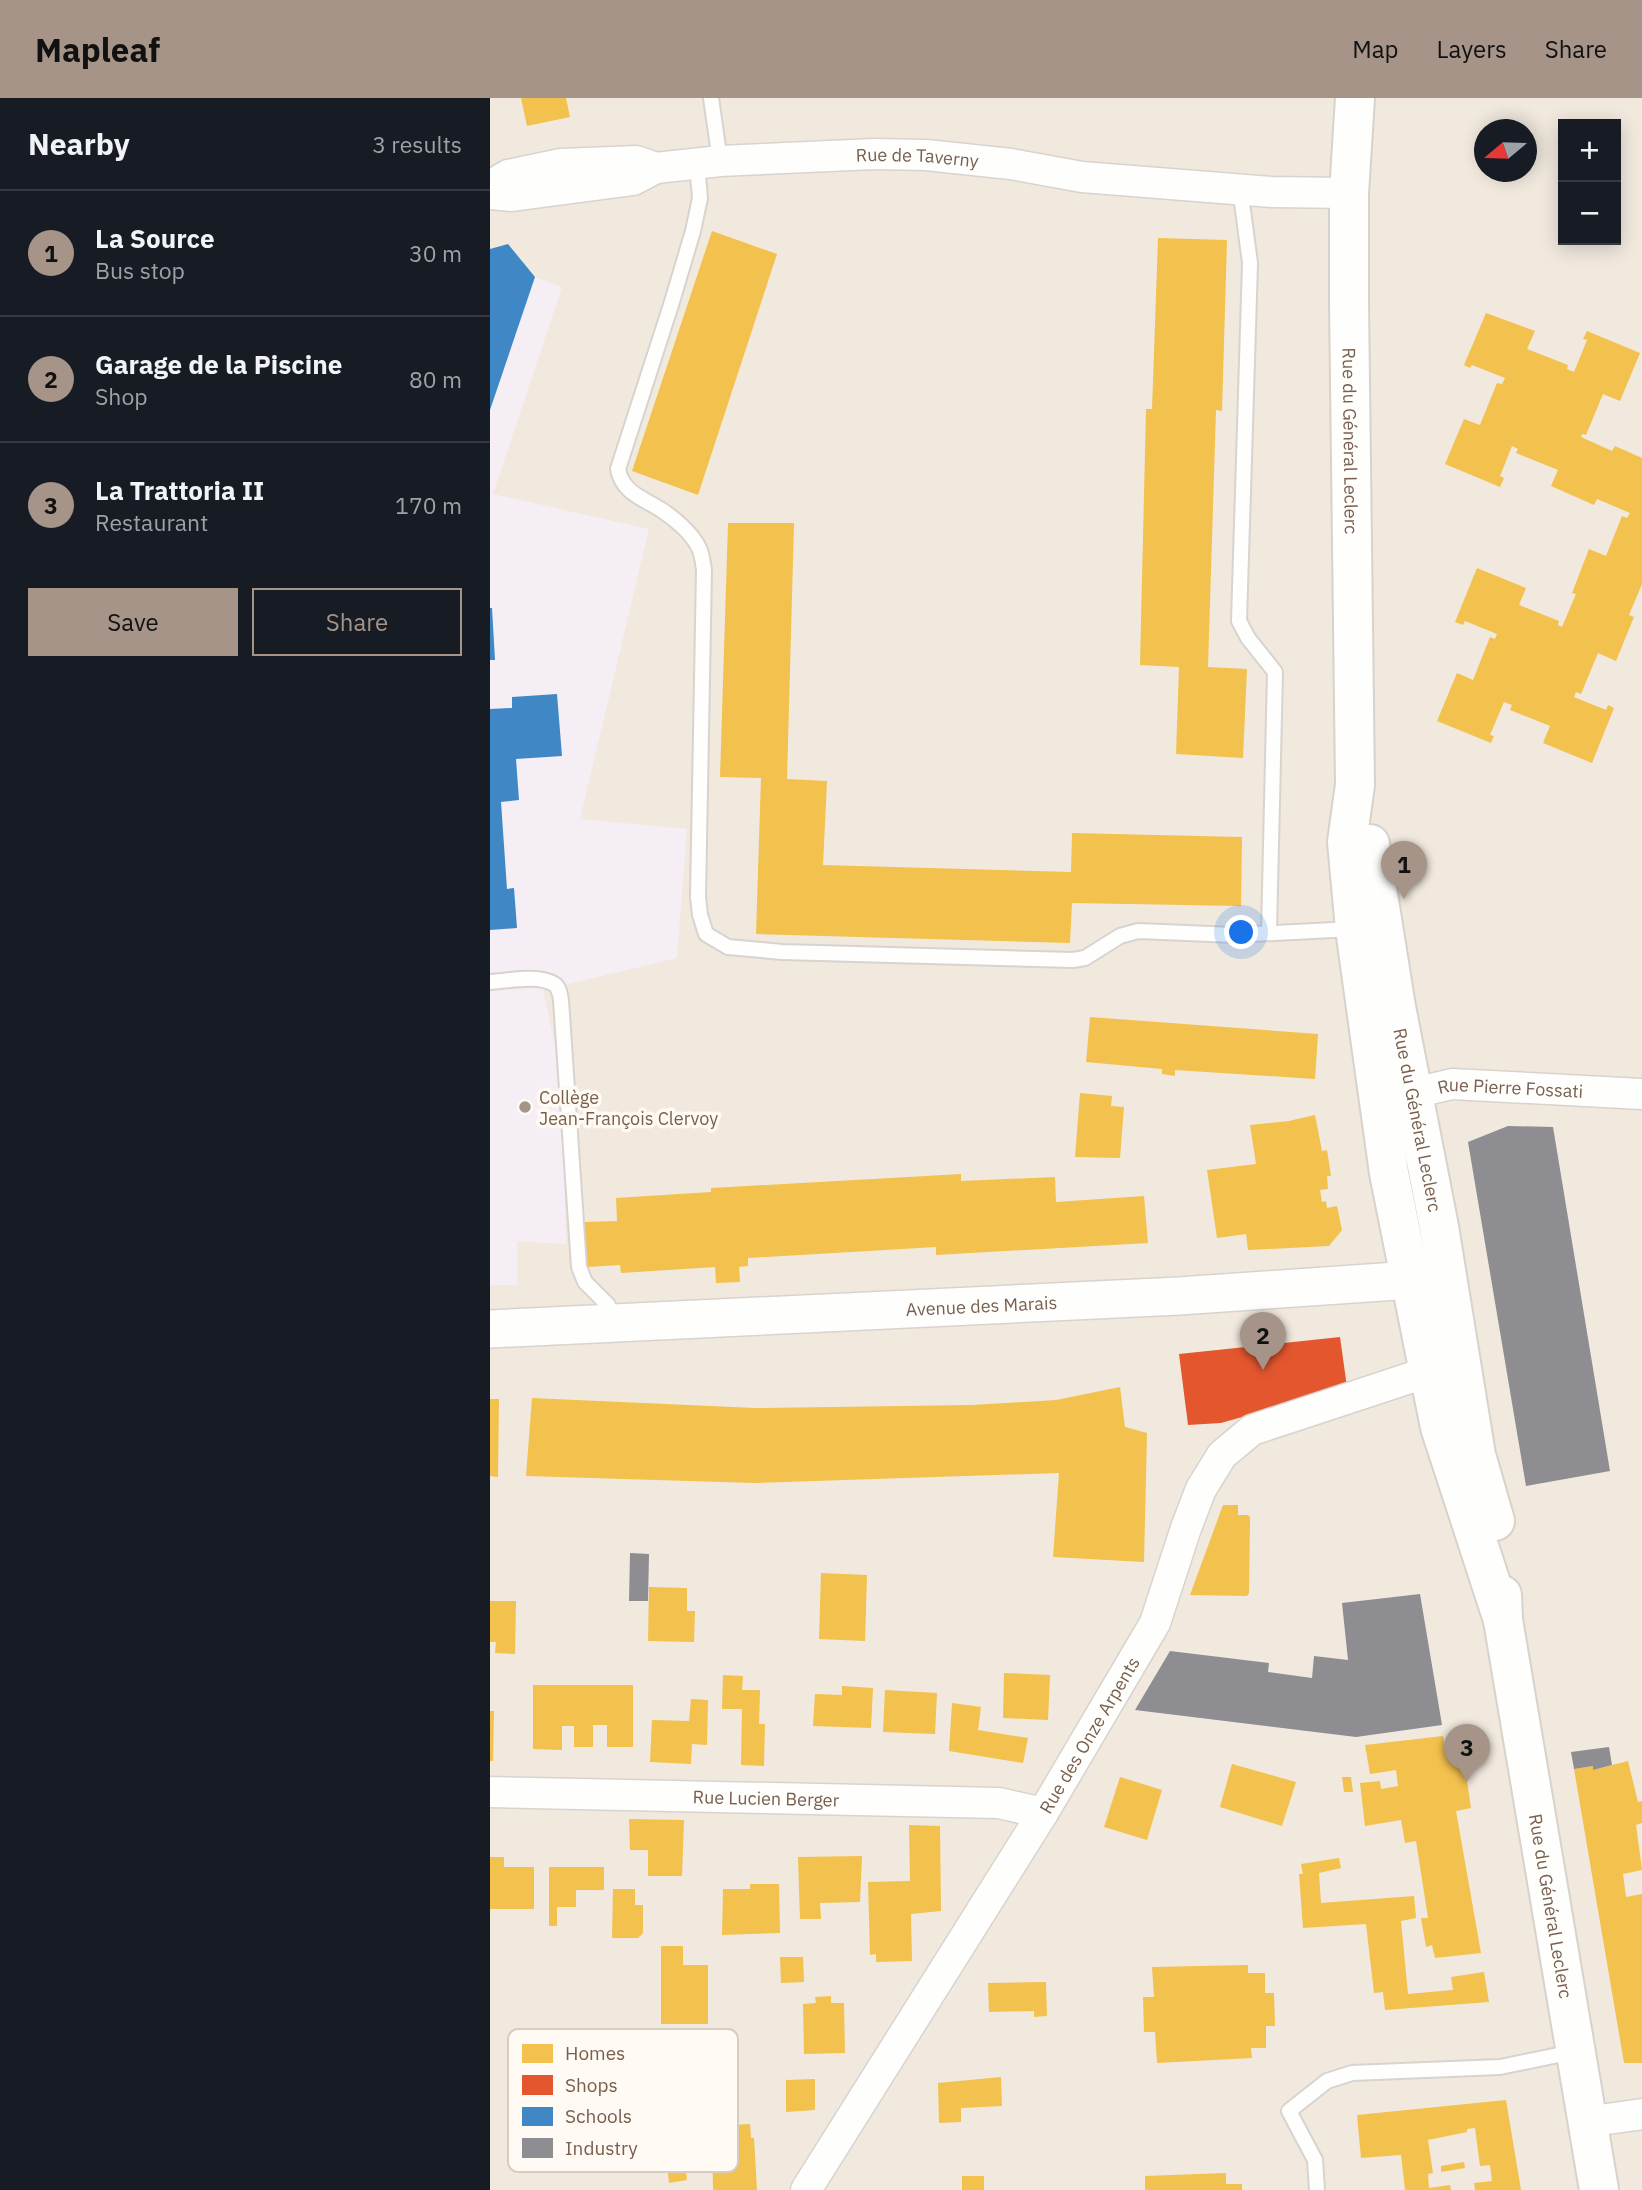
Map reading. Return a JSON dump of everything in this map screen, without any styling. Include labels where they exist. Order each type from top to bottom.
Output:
[{"type":"main road","name":"Rue du Général Leclerc","points":[[1355,98],[1349,193],[1350,513],[1355,785],[1369,840],[1370,928],[1396,1007],[1396,1097],[1389,1173],[1411,1280],[1436,1370],[1450,1464],[1503,1620]]},
{"type":"main road","name":"Rue du Général Leclerc","points":[[1396,1097],[1439,1227],[1476,1455],[1497,1534],[1503,1620],[1599,2190]]},
{"type":"street","name":"Rue de Taverny","points":[[490,192],[512,196],[573,176],[633,180],[656,168],[709,163],[822,155],[926,155],[1011,164],[1082,177],[1289,193],[1349,193]]},
{"type":"street","name":"Rue Pierre Fossati","points":[[1396,1097],[1452,1084],[1642,1094]]},
{"type":"street","points":[[1411,1280],[1439,1227]]},
{"type":"street","name":"Avenue des Marais","points":[[490,1329],[1179,1296],[1411,1280]]},
{"type":"street","name":"Rue du Général Leclerc","points":[[1436,1370],[1455,1428],[1476,1455]]},
{"type":"street","name":"Rue des Onze Arpents","points":[[806,2190],[1043,1813],[1155,1623],[1201,1489],[1222,1455],[1252,1430],[1436,1370]]},
{"type":"street","name":"Rue Lucien Berger","points":[[490,1792],[999,1803],[1043,1813]]},
{"type":"street","points":[[1586,2122],[1642,2114]]},
{"type":"lane","points":[[710,98],[709,163],[693,230],[618,469],[620,478],[629,491],[662,510],[684,528],[699,548],[704,570],[698,897],[706,934],[728,947],[782,952],[1073,960],[1085,958],[1120,936],[1138,932],[1234,935],[1370,928]]},
{"type":"lane","points":[[1240,188],[1250,263],[1240,621],[1248,638],[1275,672],[1269,932]]},
{"type":"lane","points":[[490,982],[535,979],[553,983],[558,988],[579,1267],[585,1282],[608,1305],[610,1324]]},
{"type":"lane","points":[[1317,2190],[1315,2161],[1289,2111],[1328,2081],[1352,2073],[1500,2067],[1575,2051]]},
{"type":"shaded area","points":[[490,98],[1642,98],[1642,2190],[490,2190]]},
{"type":"shaded area","points":[[508,244],[535,277],[562,287],[493,494],[649,529],[580,819],[687,829],[677,958],[543,990],[555,1045],[564,1169],[566,1244],[517,1241],[517,1285],[490,1285],[490,249]]},
{"type":"building: Homes","points":[[521,98],[566,98],[570,117],[527,126]]},
{"type":"building: Homes","points":[[712,231],[777,254],[698,495],[632,471]]},
{"type":"building: Homes","points":[[1158,238],[1227,240],[1222,411],[1216,410],[1208,667],[1247,669],[1243,758],[1176,754],[1179,667],[1140,665],[1146,409],[1152,409]]},
{"type":"building: Homes","points":[[1486,313],[1535,331],[1527,349],[1568,365],[1567,369],[1574,372],[1587,340],[1583,339],[1587,331],[1640,353],[1620,401],[1603,394],[1586,435],[1582,434],[1581,437],[1612,451],[1615,446],[1642,458],[1642,584],[1629,615],[1634,617],[1616,661],[1598,653],[1581,694],[1576,692],[1574,697],[1606,710],[1608,705],[1614,708],[1592,763],[1543,743],[1550,726],[1510,710],[1512,705],[1504,702],[1490,735],[1494,736],[1491,743],[1437,721],[1457,673],[1473,680],[1490,637],[1495,639],[1497,634],[1465,621],[1463,625],[1455,622],[1477,568],[1526,588],[1519,605],[1559,621],[1558,625],[1562,627],[1576,594],[1572,593],[1589,549],[1606,556],[1622,516],[1627,518],[1630,513],[1597,499],[1594,505],[1551,486],[1558,470],[1516,453],[1518,449],[1512,446],[1500,476],[1504,478],[1500,487],[1445,464],[1464,419],[1480,425],[1497,383],[1502,384],[1505,378],[1472,365],[1470,368],[1464,365]]},
{"type":"building: Homes","points":[[728,523],[794,523],[787,779],[827,781],[823,865],[1071,872],[1072,833],[1242,837],[1241,906],[1072,903],[1070,943],[756,934],[761,778],[720,777]]},
{"type":"building: Homes","points":[[1090,1017],[1318,1034],[1315,1079],[1175,1070],[1175,1076],[1162,1074],[1162,1069],[1086,1062]]},
{"type":"building: Homes","points":[[1080,1093],[1112,1096],[1111,1106],[1124,1107],[1120,1158],[1075,1157]]},
{"type":"building: Homes","points":[[1315,1115],[1322,1151],[1327,1150],[1331,1176],[1327,1176],[1328,1189],[1320,1190],[1322,1202],[1326,1201],[1327,1208],[1337,1206],[1342,1230],[1329,1246],[1248,1250],[1246,1234],[1217,1238],[1207,1170],[1256,1164],[1250,1125]]},
{"type":"building: Homes","points":[[961,1174],[961,1181],[1055,1177],[1056,1202],[1144,1196],[1148,1243],[936,1255],[936,1247],[748,1258],[748,1266],[739,1267],[740,1282],[716,1283],[715,1267],[621,1273],[620,1265],[587,1267],[584,1222],[617,1221],[616,1198],[711,1192],[711,1188]]},
{"type":"building: Homes","points":[[1120,1387],[1125,1427],[1147,1433],[1144,1562],[1053,1557],[1059,1473],[755,1483],[526,1476],[532,1398],[755,1408],[972,1405],[1056,1400]]},
{"type":"building: Homes","points":[[490,1399],[499,1399],[498,1477],[490,1476]]},
{"type":"building: Homes","points":[[1223,1505],[1238,1505],[1238,1515],[1250,1517],[1249,1593],[1247,1596],[1190,1595]]},
{"type":"building: Homes","points":[[821,1573],[867,1575],[865,1641],[819,1639]]},
{"type":"building: Homes","points":[[649,1587],[687,1588],[687,1611],[695,1611],[694,1642],[648,1641]]},
{"type":"building: Homes","points":[[490,1601],[516,1601],[515,1654],[495,1653],[496,1642],[490,1642]]},
{"type":"building: Homes","points":[[1004,1673],[1050,1675],[1048,1720],[1003,1718]]},
{"type":"building: Homes","points":[[723,1675],[743,1676],[742,1690],[760,1690],[759,1724],[765,1724],[764,1766],[741,1765],[742,1709],[722,1709]]},
{"type":"building: Homes","points":[[533,1685],[633,1685],[633,1747],[607,1747],[607,1725],[593,1725],[593,1747],[574,1747],[574,1726],[562,1726],[562,1750],[533,1749]]},
{"type":"building: Homes","points":[[842,1686],[873,1688],[871,1728],[813,1726],[815,1694],[842,1695]]},
{"type":"building: Homes","points":[[885,1690],[937,1693],[935,1734],[883,1732]]},
{"type":"building: Homes","points":[[691,1699],[708,1700],[707,1745],[692,1744],[691,1764],[650,1762],[652,1720],[689,1721]]},
{"type":"building: Homes","points":[[952,1703],[981,1707],[978,1730],[1028,1738],[1023,1763],[949,1751]]},
{"type":"building: Homes","points":[[490,1711],[494,1711],[493,1761],[490,1761]]},
{"type":"building: Homes","points":[[1443,1736],[1447,1756],[1463,1753],[1471,1808],[1456,1811],[1481,1953],[1435,1958],[1432,1945],[1426,1947],[1421,1918],[1428,1918],[1416,1841],[1405,1843],[1401,1820],[1365,1826],[1360,1783],[1380,1781],[1381,1789],[1398,1786],[1396,1770],[1370,1774],[1365,1745]]},
{"type":"building: Homes","points":[[1628,1761],[1638,1802],[1642,1801],[1642,1823],[1636,1825],[1642,1870],[1623,1874],[1626,1897],[1642,1894],[1642,2063],[1624,2063],[1574,1769],[1593,1766],[1593,1770]]},
{"type":"building: Homes","points":[[1232,1764],[1296,1782],[1282,1826],[1220,1807]]},
{"type":"building: Homes","points":[[1120,1777],[1162,1790],[1147,1840],[1104,1827]]},
{"type":"building: Homes","points":[[1342,1777],[1351,1777],[1353,1792],[1344,1792]]},
{"type":"building: Homes","points":[[629,1819],[684,1820],[682,1876],[648,1876],[648,1850],[630,1850]]},
{"type":"building: Homes","points":[[909,1825],[940,1826],[941,1911],[911,1914],[912,1961],[876,1962],[876,1954],[870,1955],[868,1882],[910,1881]]},
{"type":"building: Homes","points":[[862,1856],[860,1902],[820,1903],[821,1919],[800,1919],[798,1857]]},
{"type":"building: Homes","points":[[490,1857],[504,1857],[504,1867],[534,1867],[534,1909],[490,1909]]},
{"type":"building: Homes","points":[[1339,1858],[1341,1868],[1319,1873],[1321,1903],[1414,1896],[1416,1918],[1401,1921],[1408,1994],[1453,1990],[1451,1977],[1484,1972],[1489,2002],[1385,2010],[1383,1992],[1374,1993],[1366,1924],[1303,1928],[1299,1874],[1303,1874],[1301,1864]]},
{"type":"building: Homes","points":[[549,1867],[604,1867],[604,1890],[576,1890],[576,1907],[557,1907],[557,1926],[549,1926]]},
{"type":"building: Homes","points":[[750,1884],[779,1884],[780,1933],[722,1935],[723,1889],[750,1889]]},
{"type":"building: Homes","points":[[613,1889],[635,1889],[635,1905],[643,1905],[643,1933],[638,1938],[612,1938]]},
{"type":"building: Homes","points":[[661,1946],[683,1946],[683,1965],[708,1965],[708,2024],[661,2024]]},
{"type":"building: Homes","points":[[780,1957],[803,1957],[804,1982],[781,1983]]},
{"type":"building: Homes","points":[[1248,1965],[1248,1973],[1265,1973],[1265,1993],[1274,1993],[1275,2026],[1266,2026],[1266,2048],[1251,2048],[1252,2058],[1157,2063],[1155,2032],[1144,2032],[1143,1997],[1154,1997],[1152,1967]]},
{"type":"building: Homes","points":[[1046,1982],[1047,2016],[1034,2017],[1034,2011],[989,2012],[988,1983]]},
{"type":"building: Homes","points":[[831,1996],[831,2003],[844,2003],[845,2053],[804,2054],[803,2004],[816,2003],[815,1997]]},
{"type":"building: Homes","points":[[1001,2077],[1002,2106],[961,2108],[961,2122],[939,2123],[938,2083]]},
{"type":"building: Homes","points":[[815,2079],[815,2110],[786,2112],[786,2080]]},
{"type":"building: Homes","points":[[1506,2100],[1521,2190],[1475,2190],[1474,2183],[1492,2181],[1490,2165],[1480,2166],[1475,2128],[1428,2140],[1433,2173],[1428,2174],[1429,2188],[1450,2185],[1451,2190],[1405,2190],[1401,2155],[1361,2158],[1357,2115]]},
{"type":"building: Homes","points":[[750,2124],[751,2138],[754,2138],[757,2190],[713,2190],[713,2172],[738,2172],[738,2125]]},
{"type":"building: Homes","points":[[1464,2162],[1465,2168],[1441,2172],[1441,2166]]},
{"type":"building: Homes","points":[[668,2172],[686,2172],[687,2180],[669,2183]]},
{"type":"building: Homes","points":[[1226,2173],[1226,2184],[1242,2184],[1242,2190],[1145,2190],[1145,2176]]},
{"type":"building: Homes","points":[[962,2176],[984,2176],[984,2190],[962,2190]]},
{"type":"building: Shops","points":[[1340,1337],[1347,1387],[1221,1423],[1188,1425],[1179,1354]]},
{"type":"building: Schools","points":[[508,244],[535,277],[490,410],[490,249]]},
{"type":"building: Schools","points":[[492,608],[495,660],[490,660]]},
{"type":"building: Schools","points":[[557,694],[562,756],[516,759],[519,800],[501,802],[507,889],[514,888],[517,928],[490,930],[490,709],[512,708],[512,697]]},
{"type":"building: Industry","points":[[1508,1126],[1553,1127],[1610,1471],[1526,1486],[1468,1142]]},
{"type":"building: Industry","points":[[630,1553],[649,1554],[648,1601],[629,1601]]},
{"type":"building: Industry","points":[[1420,1594],[1442,1725],[1356,1737],[1135,1710],[1170,1651],[1269,1663],[1268,1672],[1312,1678],[1314,1656],[1348,1660],[1342,1603]]},
{"type":"building: Industry","points":[[1609,1747],[1612,1765],[1593,1770],[1593,1766],[1574,1769],[1571,1752]]},
{"type":"place","name":"La Source","points":[[1404,899]]},
{"type":"place","name":"Collège Jean-François Clervoy","points":[[525,1107]]},
{"type":"place","name":"Garage de la Piscine","points":[[1263,1370]]},
{"type":"place","name":"La Trattoria II","points":[[1467,1782]]}]
